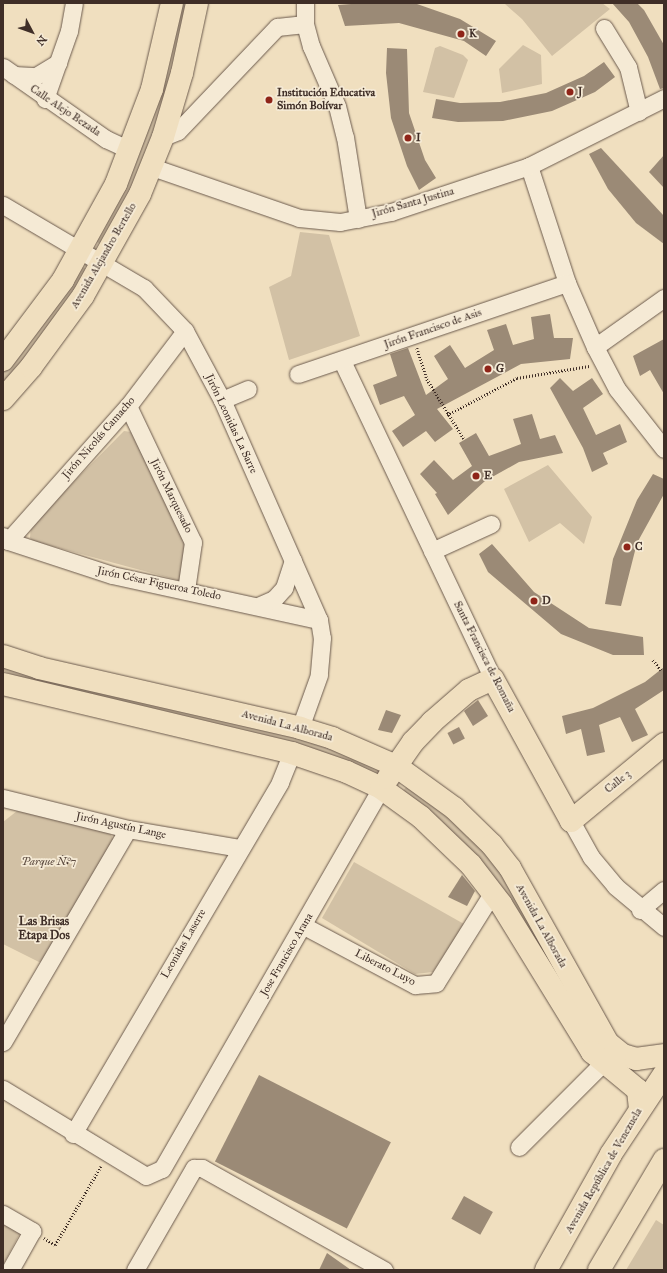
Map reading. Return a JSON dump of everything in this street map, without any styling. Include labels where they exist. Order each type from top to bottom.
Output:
[{"type":"main road","name":"Avenida Alejandro Bertello","points":[[3,360],[39,316],[82,251],[130,150],[152,89],[172,3]]},
{"type":"main road","name":"Avenida Alejandro Bertello","points":[[3,399],[61,327],[103,263],[152,167],[163,137],[182,73],[197,3]]},
{"type":"main road","name":"Avenida La Alborada","points":[[3,656],[39,668],[300,728],[332,738],[396,766],[454,808],[505,862],[608,1043],[623,1055],[636,1059],[664,1054]]},
{"type":"main road","name":"Jose Francisco Arana","points":[[381,788],[396,766],[432,722],[469,690],[493,679]]},
{"type":"main road","name":"Santa Francisca de Romaña","points":[[493,679],[571,820]]},
{"type":"main road","name":"Avenida La Alborada","points":[[3,684],[292,752],[347,772],[381,788],[442,836],[492,892],[586,1042],[603,1063],[637,1088],[640,1108]]},
{"type":"main road","name":"Calle 3","points":[[571,820],[664,744]]},
{"type":"main road","name":"Avenida República de Venezuela","points":[[546,1270],[640,1108],[664,1074]]},
{"type":"main road","points":[[599,1270],[663,1164]]},
{"type":"main road","points":[[563,1239],[566,1270]]},
{"type":"street","points":[[45,99],[69,31],[74,3]]},
{"type":"street","points":[[305,3],[305,24],[346,137],[358,219]]},
{"type":"street","points":[[163,137],[178,131],[277,27],[305,24]]},
{"type":"street","points":[[604,28],[628,67],[640,112]]},
{"type":"street","points":[[8,71],[36,76],[58,63]]},
{"type":"street","name":"Calle Alejo Bezada","points":[[8,71],[45,99],[106,139],[130,150]]},
{"type":"street","name":"Jirón Santa Justina","points":[[152,167],[299,218],[321,222],[358,219],[417,204],[529,166],[640,112],[664,98]]},
{"type":"street","points":[[529,166],[567,282],[596,347],[633,413],[664,449]]},
{"type":"street","name":"Jirón Leonidas La Sarre","points":[[3,205],[144,288],[185,331],[222,400],[319,620],[322,638],[318,675],[300,728]]},
{"type":"street","name":"Jirón Francisco de Asis","points":[[298,374],[342,361],[567,282]]},
{"type":"street","points":[[596,347],[664,298]]},
{"type":"street","name":"Jirón Nicolás Camacho","points":[[6,539],[128,406],[185,331]]},
{"type":"street","name":"Santa Francisca de Romaña","points":[[342,361],[493,679]]},
{"type":"street","points":[[222,400],[248,389]]},
{"type":"street","name":"Jirón Marquesado","points":[[128,406],[193,542],[186,590]]},
{"type":"street","points":[[432,551],[491,524]]},
{"type":"street","name":"Jirón César Figueroa Toledo","points":[[6,539],[112,575],[260,605],[319,620]]},
{"type":"street","points":[[260,605],[274,599],[284,588],[293,560]]},
{"type":"street","name":"Leonidas Laserre","points":[[74,1134],[280,782],[292,752]]},
{"type":"street","name":"Jose Francisco Arana","points":[[3,1090],[107,1155],[146,1176],[162,1169],[304,926],[381,788]]},
{"type":"street","name":"Jirón Agustín Lange","points":[[3,798],[128,829],[240,848]]},
{"type":"street","name":"Santa Francisca de Romaña","points":[[571,820],[591,857],[640,910],[664,927]]},
{"type":"street","points":[[3,1042],[128,829]]},
{"type":"street","points":[[640,910],[664,890]]},
{"type":"street","name":"Liberato Luyo","points":[[304,926],[415,985],[436,984],[492,892]]},
{"type":"street","points":[[520,1147],[603,1063]]},
{"type":"street","points":[[134,1270],[194,1168],[202,1168],[384,1270]]},
{"type":"street","points":[[3,1214],[32,1231],[10,1270]]},
{"type":"path","points":[[416,344],[427,379],[447,415],[464,439]]},
{"type":"path","points":[[447,415],[516,378],[604,363]]},
{"type":"path","points":[[653,660],[660,670]]},
{"type":"path","points":[[55,1245],[107,1155]]},
{"type":"green space","points":[[176,3],[193,3],[156,138],[105,247],[94,240]]},
{"type":"green space","points":[[602,3],[610,9],[552,56],[522,19],[505,4]]},
{"type":"green space","points":[[523,45],[541,55],[542,84],[502,93],[499,69]]},
{"type":"green space","points":[[440,46],[463,55],[468,60],[454,98],[423,92],[435,48]]},
{"type":"green space","points":[[300,232],[329,235],[360,336],[289,360],[269,287],[291,276]]},
{"type":"green space","points":[[79,265],[89,270],[3,387],[3,366]]},
{"type":"green space","points":[[124,431],[131,432],[188,546],[181,581],[33,541],[30,538],[31,525]]},
{"type":"green space","points":[[548,465],[592,517],[584,544],[560,523],[529,542],[504,489]]},
{"type":"green space","points":[[3,662],[291,731],[384,769],[372,785],[51,690],[3,671]]},
{"type":"green space","points":[[408,785],[418,786],[507,875],[584,1019],[402,792]]},
{"type":"green space","name":"Parque N°7","points":[[17,811],[107,828],[114,840],[41,963],[3,944],[3,822]]},
{"type":"green space","points":[[354,862],[464,924],[433,972],[415,974],[322,918]]},
{"type":"green space","points":[[656,1220],[664,1225],[664,1270],[626,1270]]},
{"type":"green space","points":[[3,1223],[20,1233],[3,1265]]},
{"type":"building","name":"K","points":[[364,3],[417,4],[460,19],[496,41],[486,56],[464,41],[399,23],[345,26],[338,5]]},
{"type":"building","points":[[612,3],[637,3],[644,10],[664,45],[664,88],[660,89],[648,57],[629,22]]},
{"type":"building","name":"I","points":[[387,48],[407,49],[409,113],[425,160],[436,178],[419,190],[407,166],[391,118],[386,73]]},
{"type":"building","name":"J","points":[[604,62],[615,77],[595,92],[552,111],[503,121],[458,122],[432,118],[436,99],[460,103],[500,102],[546,93],[584,76]]},
{"type":"building","points":[[601,148],[664,216],[664,244],[636,223],[608,189],[589,154]]},
{"type":"building","points":[[664,155],[664,188],[649,172]]},
{"type":"building","points":[[550,314],[554,338],[573,338],[570,359],[521,364],[437,409],[453,429],[435,442],[426,431],[403,447],[392,431],[415,415],[404,396],[380,405],[373,385],[397,376],[390,354],[408,348],[426,395],[448,379],[434,356],[450,345],[465,368],[494,350],[487,330],[506,324],[513,345],[534,339],[531,317]]},
{"type":"building","points":[[664,339],[664,394],[650,370],[640,376],[633,356]]},
{"type":"building","points":[[560,378],[573,391],[592,378],[603,394],[583,408],[596,435],[620,424],[627,442],[603,453],[608,464],[592,472],[583,448],[550,388]]},
{"type":"building","name":"E","points":[[532,414],[540,439],[555,435],[563,453],[519,462],[485,481],[448,515],[435,494],[437,493],[420,474],[434,460],[453,480],[472,466],[459,443],[476,433],[489,456],[521,444],[513,419]]},
{"type":"building","name":"C","points":[[653,474],[664,479],[664,494],[637,543],[621,606],[605,604],[613,559],[637,500]]},
{"type":"building","name":"D","points":[[492,544],[534,592],[589,628],[643,637],[644,655],[613,655],[561,634],[488,572],[479,554]]},
{"type":"building","points":[[664,667],[664,690],[635,709],[648,735],[632,742],[620,717],[599,725],[605,752],[587,756],[581,729],[566,734],[562,716],[593,708],[645,682]]},
{"type":"building","points":[[478,700],[488,716],[473,726],[464,711]]},
{"type":"building","points":[[386,710],[401,715],[392,733],[378,730]]},
{"type":"building","points":[[459,727],[465,739],[453,744],[447,733]]},
{"type":"building","points":[[462,875],[475,891],[467,906],[448,897]]},
{"type":"building","points":[[259,1075],[391,1142],[347,1229],[215,1161]]},
{"type":"building","points":[[464,1196],[493,1212],[480,1235],[451,1219]]},
{"type":"building","points":[[327,1253],[351,1270],[319,1270]]},
{"type":"place","name":"K","points":[[461,34]]},
{"type":"place","name":"J","points":[[570,92]]},
{"type":"place","name":"Institución Educativa Simón Bolívar","points":[[269,100]]},
{"type":"place","name":"I","points":[[408,138]]},
{"type":"place","name":"G","points":[[488,369]]},
{"type":"place","name":"E","points":[[476,476]]},
{"type":"place","name":"C","points":[[627,547]]},
{"type":"place","name":"D","points":[[534,601]]},
{"type":"district","name":"Las Brisas Etapa Dos","points":[[44,929]]}]
